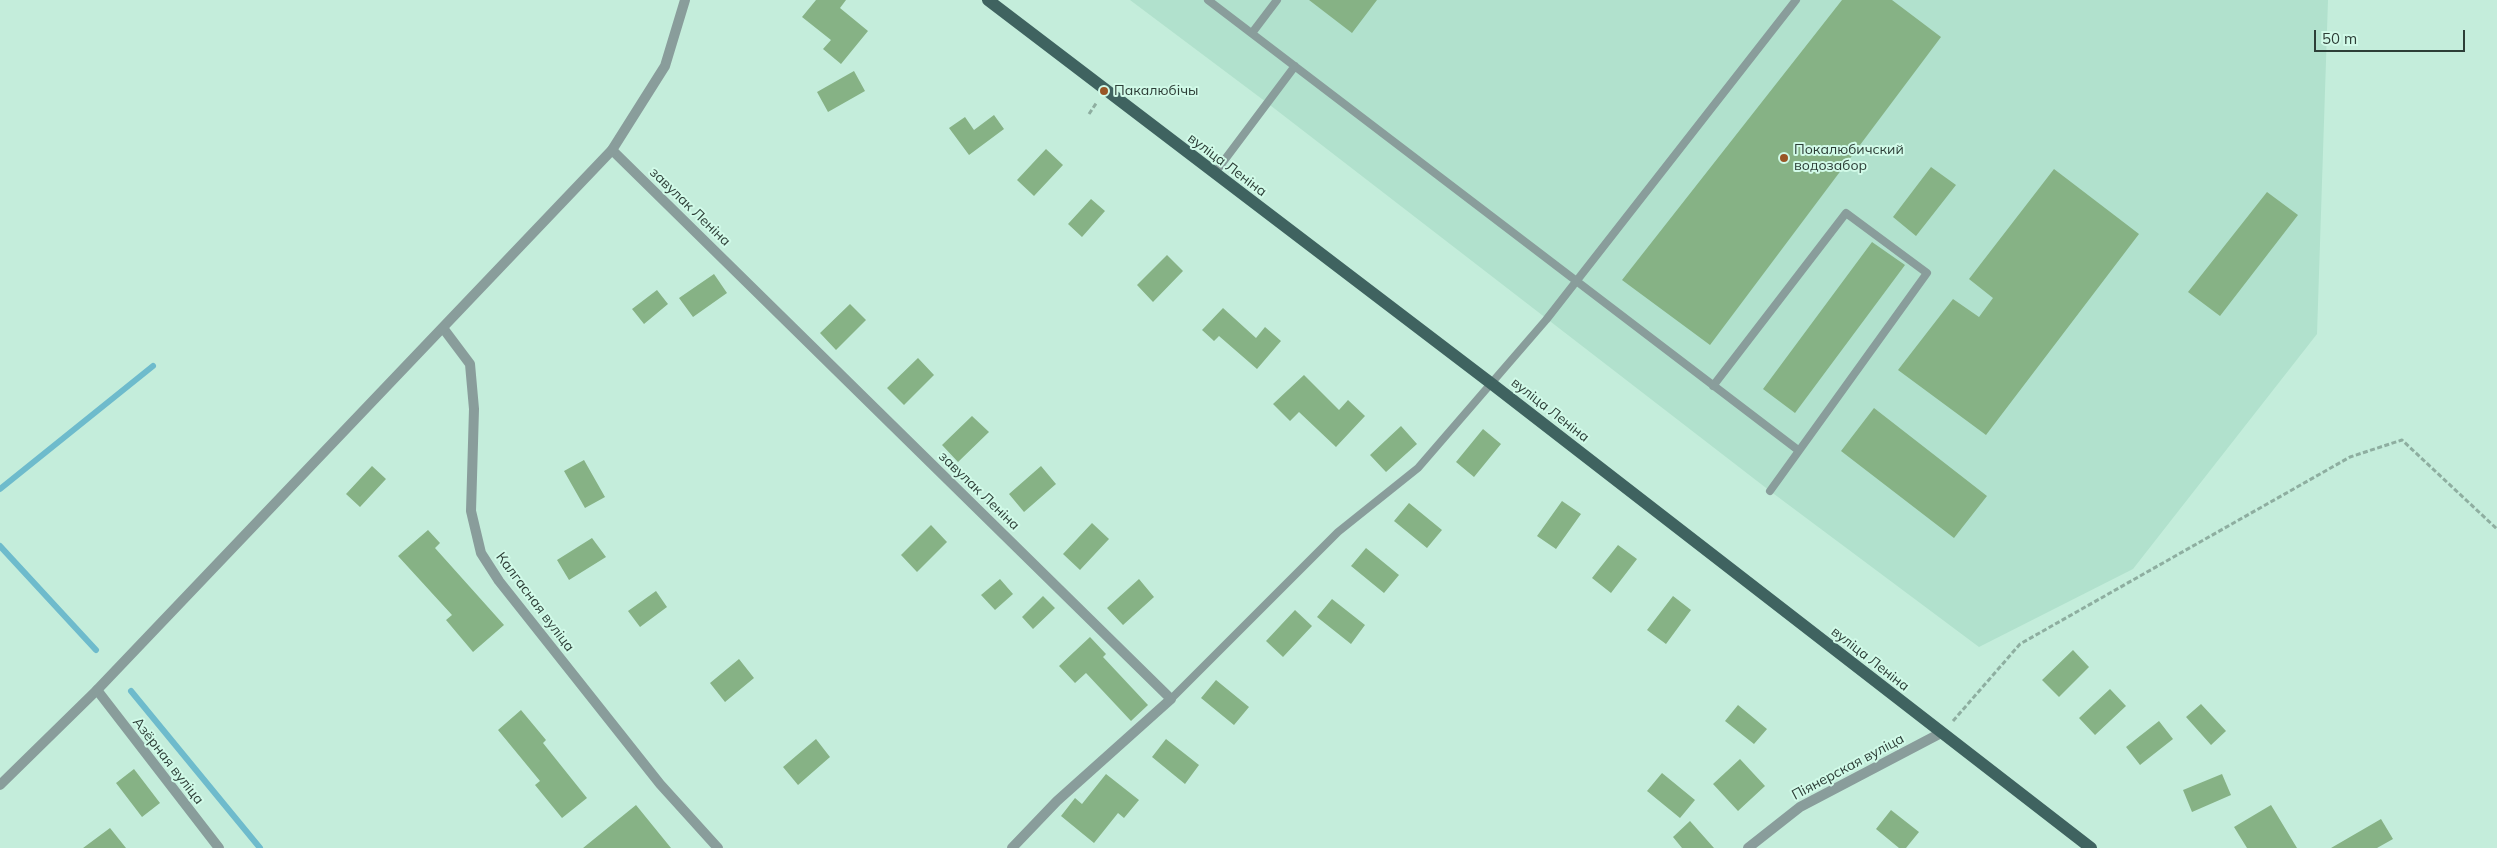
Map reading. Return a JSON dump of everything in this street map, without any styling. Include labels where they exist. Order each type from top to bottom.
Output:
[{"type":"main road","name":"вуліца Леніна","points":[[988,0],[1492,384],[2091,848]]},
{"type":"street","points":[[0,785],[97,690],[612,150],[666,66],[685,0]]},
{"type":"street","name":"завулак Леніна","points":[[612,150],[1171,699]]},
{"type":"street","name":"Калгасная вуліца","points":[[443,328],[470,364],[474,409],[471,512],[481,553],[499,581],[660,784],[718,848]]},
{"type":"street","name":"Азёрная вуліца","points":[[97,690],[219,848]]},
{"type":"street","points":[[1012,848],[1057,801],[1171,699]]},
{"type":"street","name":"Піянерская вуліца","points":[[1748,848],[1800,807],[1941,733]]},
{"type":"lane","points":[[1208,0],[1798,450]]},
{"type":"lane","points":[[1252,33],[1277,0]]},
{"type":"lane","points":[[1171,699],[1338,532],[1418,468],[1492,384],[1577,281],[1796,0]]},
{"type":"lane","points":[[1214,174],[1295,66]]},
{"type":"lane","points":[[1713,386],[1846,213],[1927,273],[1770,491]]},
{"type":"path","points":[[1941,733],[2020,644],[2350,457],[2402,440],[2497,529]]},
{"type":"shaded area","points":[[1130,0],[2328,0],[2317,334],[2133,569],[1979,647],[1770,491],[1266,102]]},
{"type":"building","points":[[816,0],[846,0],[840,8],[868,31],[841,64],[823,49],[831,40],[802,17]]},
{"type":"building","points":[[1309,0],[1377,0],[1352,33]]},
{"type":"building","name":"Покалюбичский водозабор","points":[[1842,0],[1892,0],[1941,37],[1710,345],[1622,280]]},
{"type":"building","points":[[854,71],[865,91],[828,112],[817,92]]},
{"type":"building","points":[[994,115],[1004,129],[969,155],[949,128],[965,117],[974,130]]},
{"type":"building","points":[[1046,149],[1063,165],[1034,196],[1017,180]]},
{"type":"building","points":[[1931,167],[1956,185],[1916,236],[1893,217]]},
{"type":"building","points":[[2054,169],[2139,234],[1986,435],[1898,370],[1953,299],[1979,317],[1993,298],[1969,279]]},
{"type":"building","points":[[2267,192],[2298,215],[2220,316],[2188,292]]},
{"type":"building","points":[[1091,199],[1105,211],[1082,237],[1068,224]]},
{"type":"building","points":[[1872,242],[1905,265],[1795,413],[1763,389]]},
{"type":"building","points":[[1167,255],[1183,271],[1153,302],[1137,285]]},
{"type":"building","points":[[714,274],[727,293],[693,317],[679,298]]},
{"type":"building","points":[[657,290],[668,304],[644,324],[632,309]]},
{"type":"building","points":[[850,304],[866,320],[836,350],[820,333]]},
{"type":"building","points":[[1223,308],[1256,338],[1265,327],[1281,341],[1257,369],[1219,336],[1214,341],[1202,330]]},
{"type":"building","points":[[918,358],[934,375],[904,405],[887,388]]},
{"type":"building","points":[[1304,375],[1339,410],[1348,400],[1365,416],[1336,447],[1299,412],[1290,421],[1273,404]]},
{"type":"building","points":[[1874,408],[1987,496],[1954,538],[1841,451]]},
{"type":"building","points":[[972,416],[989,432],[958,462],[942,445]]},
{"type":"building","points":[[1401,426],[1417,444],[1386,472],[1370,455]]},
{"type":"building","points":[[1483,429],[1501,444],[1474,477],[1456,462]]},
{"type":"building","points":[[584,460],[605,497],[585,508],[564,471]]},
{"type":"building","points":[[372,466],[386,479],[360,507],[346,494]]},
{"type":"building","points":[[1041,466],[1056,484],[1024,512],[1009,494]]},
{"type":"building","points":[[1562,501],[1581,514],[1556,549],[1537,536]]},
{"type":"building","points":[[1409,503],[1442,530],[1427,548],[1394,521]]},
{"type":"building","points":[[1092,523],[1109,539],[1080,570],[1063,554]]},
{"type":"building","points":[[931,525],[947,542],[917,572],[901,555]]},
{"type":"building","points":[[428,530],[440,543],[435,548],[504,625],[473,652],[446,620],[452,615],[398,556]]},
{"type":"building","points":[[592,538],[606,557],[569,580],[557,560]]},
{"type":"building","points":[[1618,545],[1637,559],[1611,593],[1592,578]]},
{"type":"building","points":[[1366,548],[1399,575],[1384,593],[1351,566]]},
{"type":"building","points":[[1000,579],[1013,594],[995,610],[981,595]]},
{"type":"building","points":[[1139,579],[1154,597],[1123,625],[1107,608]]},
{"type":"building","points":[[656,591],[667,607],[640,627],[628,611]]},
{"type":"building","points":[[1043,596],[1055,608],[1033,629],[1022,617]]},
{"type":"building","points":[[1673,596],[1691,610],[1666,644],[1647,630]]},
{"type":"building","points":[[1332,599],[1365,625],[1351,644],[1317,617]]},
{"type":"building","points":[[1295,610],[1312,626],[1283,657],[1266,641]]},
{"type":"building","points":[[1090,637],[1106,654],[1103,657],[1148,705],[1131,721],[1086,673],[1075,683],[1059,666]]},
{"type":"building","points":[[2073,650],[2089,667],[2059,697],[2042,680]]},
{"type":"building","points":[[739,659],[754,678],[725,702],[710,683]]},
{"type":"building","points":[[1216,680],[1249,707],[1234,725],[1201,698]]},
{"type":"building","points":[[2110,689],[2126,706],[2095,735],[2079,718]]},
{"type":"building","points":[[2201,704],[2226,731],[2211,745],[2186,717]]},
{"type":"building","points":[[1738,705],[1767,729],[1754,744],[1725,721]]},
{"type":"building","points":[[521,710],[546,740],[543,743],[587,798],[562,818],[535,785],[540,781],[498,730]]},
{"type":"building","points":[[2159,721],[2173,739],[2140,765],[2126,747]]},
{"type":"building","points":[[816,739],[830,757],[798,785],[783,767]]},
{"type":"building","points":[[1166,739],[1199,765],[1185,784],[1152,757]]},
{"type":"building","points":[[1740,759],[1765,786],[1738,811],[1713,784]]},
{"type":"building","points":[[134,769],[160,803],[142,817],[116,783]]},
{"type":"building","points":[[1662,773],[1695,800],[1680,818],[1647,791]]},
{"type":"building","points":[[1106,774],[1139,800],[1124,818],[1118,813],[1094,843],[1061,816],[1075,798],[1082,804]]},
{"type":"building","points":[[2222,774],[2231,795],[2192,812],[2183,790]]},
{"type":"building","points":[[636,805],[671,848],[583,848]]},
{"type":"building","points":[[2271,805],[2297,848],[2247,848],[2234,827]]},
{"type":"building","points":[[1891,810],[1919,832],[1906,848],[1899,848],[1876,829]]},
{"type":"building","points":[[2381,819],[2393,839],[2377,848],[2331,848]]},
{"type":"building","points":[[1690,821],[1714,848],[1682,848],[1673,837]]},
{"type":"building","points":[[110,828],[126,848],[83,848]]},
{"type":"waterway","points":[[0,489],[153,366]]},
{"type":"waterway","points":[[0,546],[96,650]]},
{"type":"waterway","points":[[131,691],[260,848]]},
{"type":"place","name":"Пакалюбічы","points":[[1104,91]]},
{"type":"place","name":"Покалюбичский водозабор","points":[[1784,158]]}]
